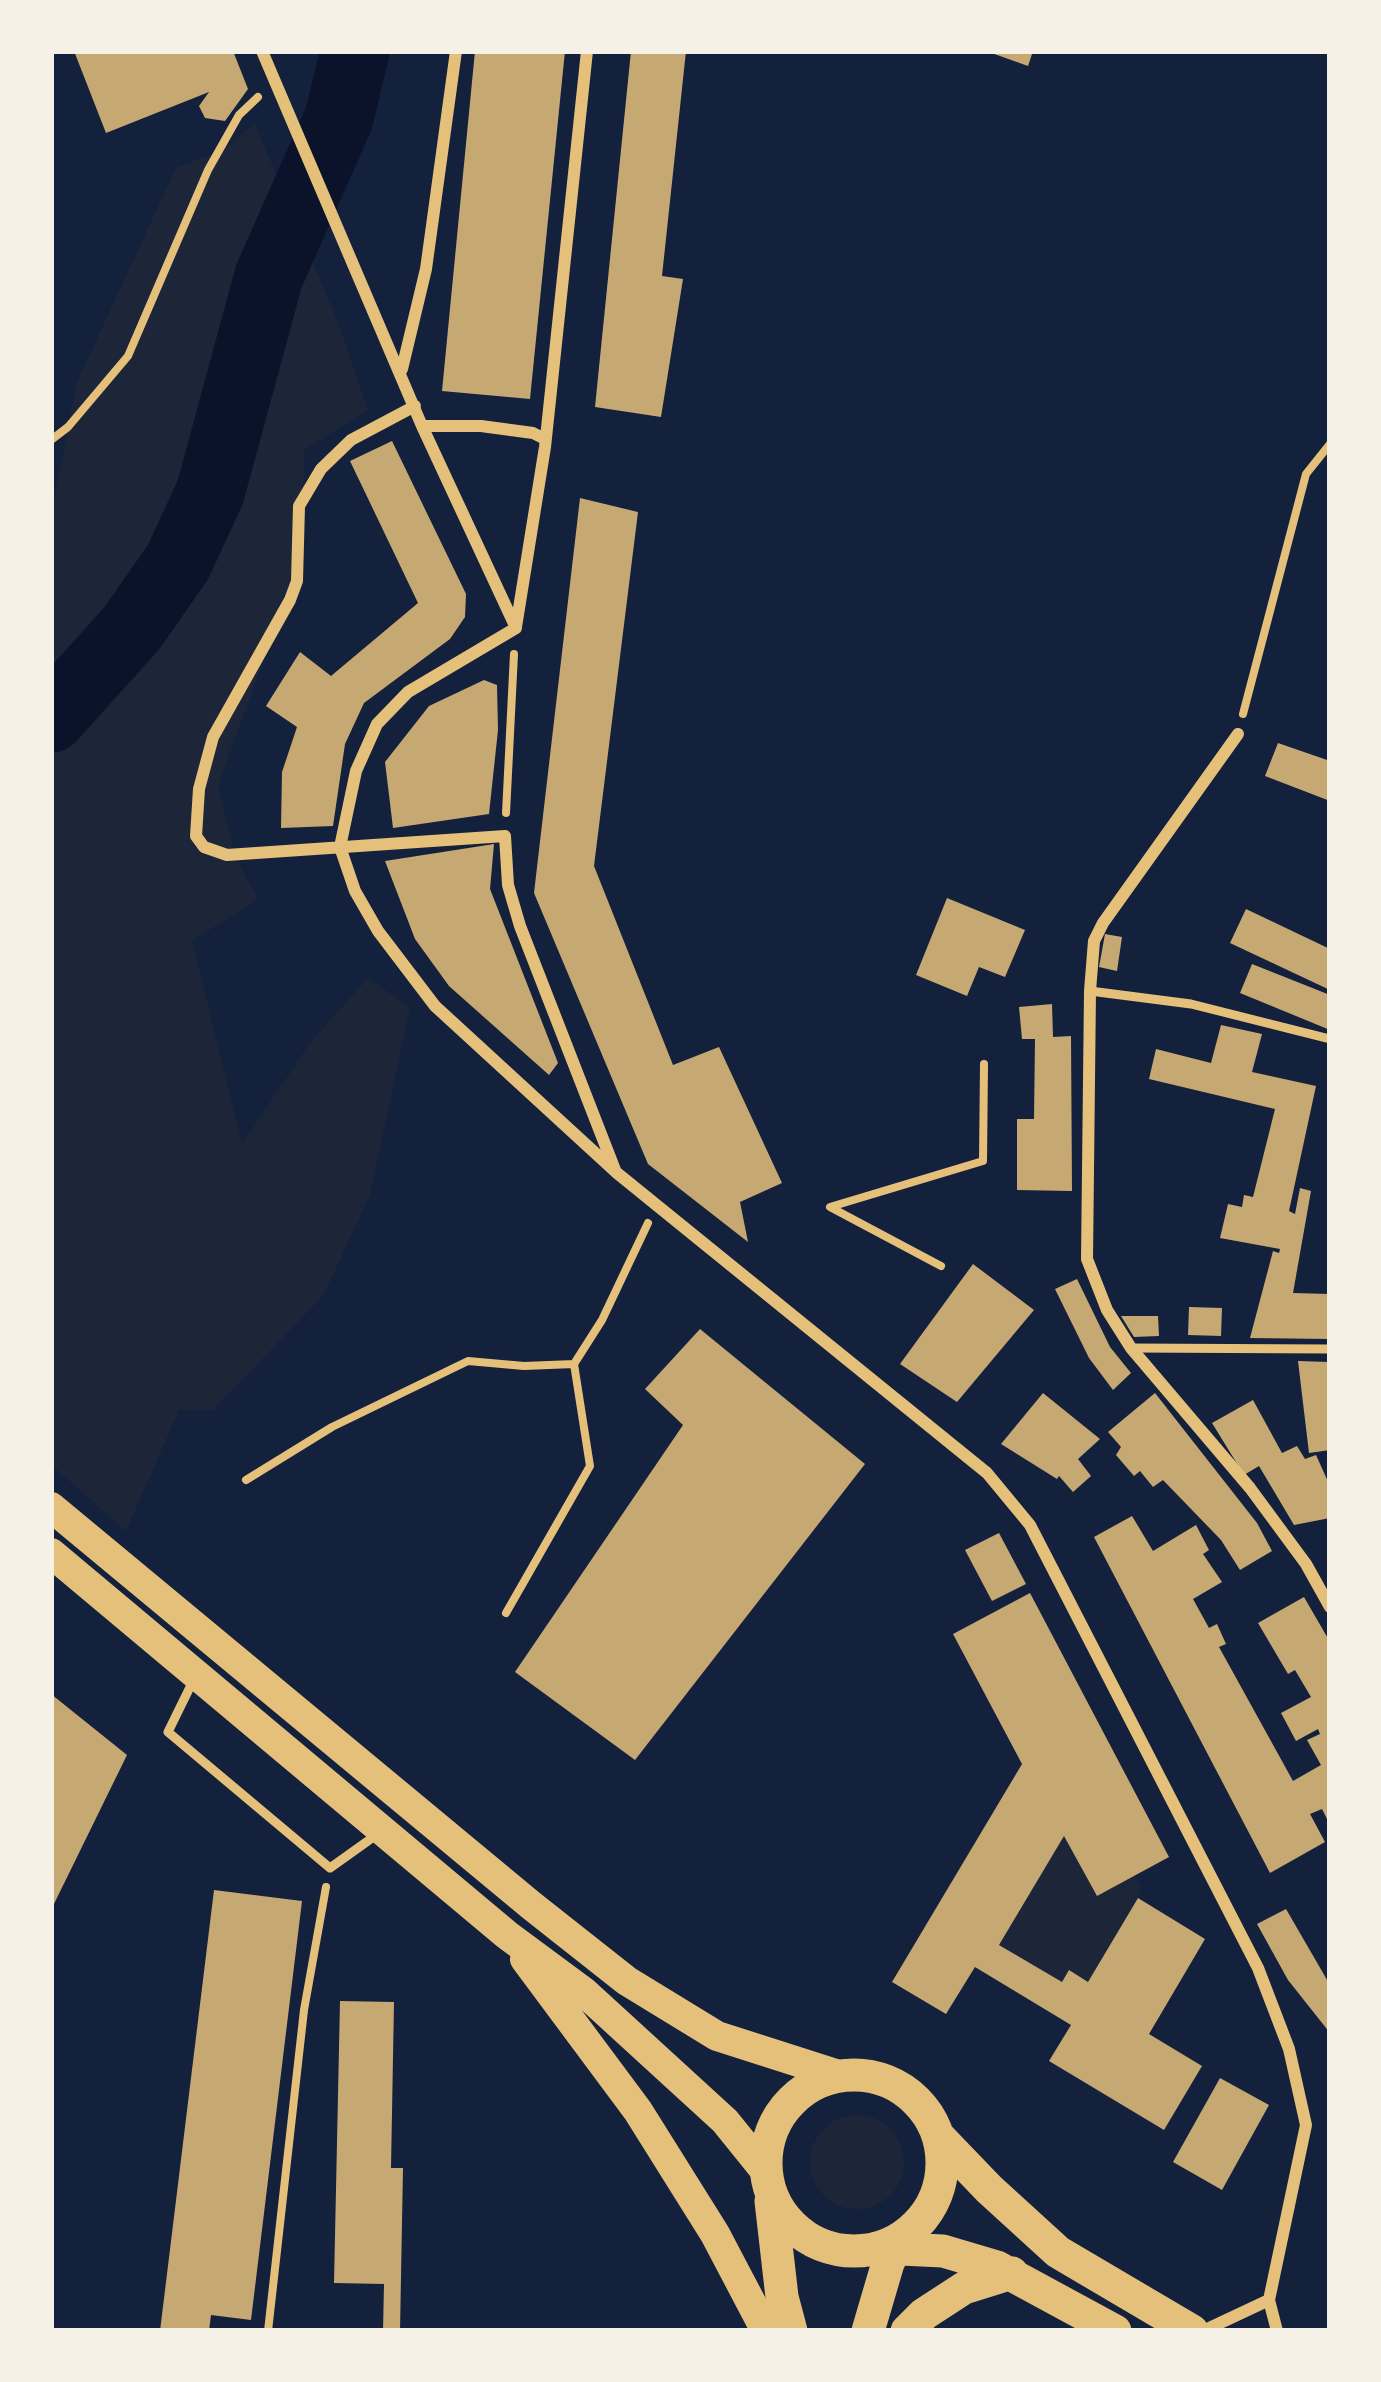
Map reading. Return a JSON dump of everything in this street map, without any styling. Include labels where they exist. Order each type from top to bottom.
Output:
[{"type":"highway","points":[[791,2331],[782,2297],[768,2180],[772,2133],[785,2109],[804,2090],[842,2076],[882,2080],[907,2092],[926,2112],[938,2136],[988,2189],[1058,2252],[1192,2331]]},
{"type":"highway","points":[[868,2331],[889,2245],[922,2218],[936,2193],[941,2164],[938,2136]]},
{"type":"highway","points":[[768,2180],[792,2225],[816,2242],[844,2250],[889,2245],[963,2256],[1012,2273],[1115,2331]]},
{"type":"highway","points":[[907,2331],[964,2288],[1012,2273]]},
{"type":"main road","points":[[51,1507],[627,1981],[717,2036],[842,2076]]},
{"type":"main road","points":[[51,1553],[507,1935],[584,1992],[725,2121],[768,2180]]},
{"type":"main road","points":[[507,1935],[638,2111],[715,2234],[766,2331]]},
{"type":"street","points":[[262,51],[422,425],[516,628]]},
{"type":"street","points":[[401,371],[426,269],[456,51]]},
{"type":"street","points":[[587,51],[545,447],[516,628],[390,706],[364,749],[340,847],[355,891],[378,931],[435,1006],[656,1206],[987,1473],[1030,1525],[1258,1968],[1288,2049],[1306,2125],[1268,2300],[1276,2331]]},
{"type":"street","points":[[415,406],[351,440],[321,469],[299,506],[297,581],[214,737],[199,789],[196,836],[216,854],[505,836],[508,884],[520,926],[617,1173]]},
{"type":"street","points":[[422,425],[455,423],[543,438]]},
{"type":"street","points":[[1238,734],[1102,923],[1094,941],[1086,1249],[1092,1279],[1131,1348],[1250,1488],[1306,1564],[1330,1607]]},
{"type":"street","points":[[1203,2331],[1268,2300]]},
{"type":"lane","points":[[1090,991],[1190,1004],[1330,1039]]},
{"type":"lane","points":[[1131,1348],[1330,1349]]},
{"type":"lane","points":[[196,1674],[168,1732],[330,1868],[384,1829]]},
{"type":"path","points":[[51,440],[68,427],[128,356],[208,170],[239,115],[275,81]]},
{"type":"path","points":[[1238,734],[1306,474],[1330,444]]},
{"type":"path","points":[[505,836],[516,628]]},
{"type":"path","points":[[941,1266],[830,1207],[983,1161],[984,1064]]},
{"type":"path","points":[[506,1613],[590,1466],[574,1364],[602,1320],[656,1206]]},
{"type":"path","points":[[246,1480],[332,1427],[468,1361],[574,1364]]},
{"type":"path","points":[[268,2331],[304,2010],[330,1868]]},
{"type":"shaded area","points":[[255,124],[335,315],[368,410],[304,450],[305,508],[284,605],[218,785],[235,857],[258,899],[192,941],[242,1144],[310,1043],[368,978],[410,1007],[370,1195],[323,1296],[213,1410],[179,1410],[126,1531],[51,1465],[51,517],[77,382],[176,168],[220,151]]},
{"type":"shaded area","points":[[1064,1836],[1096,1895],[1134,1876],[1141,1886],[1088,1982],[1069,1971],[1062,1982],[999,1945]]},
{"type":"shaded area","points":[[857,2115],[890,2129],[904,2162],[890,2195],[857,2209],[824,2195],[810,2162],[824,2129]]},
{"type":"building","points":[[74,51],[233,51],[248,89],[225,121],[205,118],[199,106],[209,92],[106,133]]},
{"type":"building","points":[[475,51],[565,51],[530,399],[442,391]]},
{"type":"building","points":[[631,51],[686,51],[662,276],[683,279],[661,417],[595,407]]},
{"type":"building","points":[[986,51],[1033,51],[1028,66]]},
{"type":"building","points":[[392,441],[466,594],[465,617],[450,639],[364,703],[345,744],[333,826],[281,828],[282,772],[297,727],[266,706],[300,652],[331,676],[418,603],[350,461]]},
{"type":"building","points":[[580,498],[638,512],[594,866],[673,1065],[719,1047],[782,1183],[740,1202],[748,1242],[648,1164],[534,893]]},
{"type":"building","points":[[484,680],[497,685],[498,730],[489,814],[393,828],[385,762],[429,706]]},
{"type":"building","points":[[1278,743],[1330,761],[1330,801],[1265,776]]},
{"type":"building","points":[[494,844],[490,889],[558,1063],[549,1075],[449,986],[415,939],[385,861]]},
{"type":"building","points":[[947,898],[1025,930],[1005,977],[979,967],[967,996],[916,975]]},
{"type":"building","points":[[1246,909],[1330,949],[1330,990],[1230,943]]},
{"type":"building","points":[[1105,934],[1122,937],[1117,971],[1099,967]]},
{"type":"building","points":[[1252,964],[1330,995],[1330,1030],[1240,993]]},
{"type":"building","points":[[1052,1004],[1053,1037],[1071,1036],[1072,1191],[1017,1190],[1017,1119],[1034,1119],[1035,1039],[1022,1039],[1019,1007]]},
{"type":"building","points":[[1221,1025],[1262,1034],[1252,1072],[1316,1086],[1289,1211],[1295,1214],[1300,1188],[1311,1191],[1293,1293],[1330,1294],[1328,1339],[1250,1338],[1273,1251],[1280,1249],[1220,1238],[1228,1204],[1242,1207],[1244,1195],[1253,1197],[1275,1109],[1149,1079],[1156,1049],[1211,1063]]},
{"type":"building","points":[[973,1264],[1034,1310],[957,1402],[900,1364]]},
{"type":"building","points":[[1077,1279],[1110,1347],[1131,1373],[1113,1390],[1089,1358],[1055,1289]]},
{"type":"building","points":[[1189,1307],[1222,1308],[1221,1336],[1188,1335]]},
{"type":"building","points":[[1121,1316],[1158,1316],[1159,1336],[1134,1337]]},
{"type":"building","points":[[700,1329],[865,1464],[635,1760],[515,1672],[683,1425],[645,1389]]},
{"type":"building","points":[[1298,1361],[1329,1362],[1330,1450],[1309,1453]]},
{"type":"building","points":[[1043,1393],[1100,1439],[1078,1459],[1091,1476],[1073,1492],[1059,1476],[1001,1444]]},
{"type":"building","points":[[1155,1393],[1257,1523],[1272,1551],[1240,1570],[1221,1540],[1163,1480],[1153,1487],[1140,1471],[1134,1476],[1116,1455],[1121,1447],[1108,1432]]},
{"type":"building","points":[[1253,1400],[1282,1453],[1297,1446],[1305,1459],[1316,1455],[1330,1486],[1330,1518],[1294,1525],[1259,1466],[1244,1475],[1212,1423]]},
{"type":"building","points":[[1132,1516],[1153,1551],[1196,1525],[1209,1550],[1203,1554],[1222,1582],[1193,1599],[1209,1628],[1217,1624],[1226,1644],[1219,1647],[1293,1781],[1321,1765],[1307,1740],[1320,1734],[1318,1729],[1296,1741],[1281,1713],[1311,1697],[1295,1670],[1288,1674],[1258,1623],[1304,1597],[1330,1642],[1330,1825],[1322,1809],[1310,1814],[1325,1842],[1270,1873],[1094,1537]]},
{"type":"building","points":[[999,1533],[1026,1584],[992,1601],[965,1550]]},
{"type":"building","points":[[1030,1593],[1169,1857],[1097,1896],[1064,1836],[999,1945],[1062,1982],[1069,1970],[1088,1982],[1138,1898],[1205,1939],[1149,2034],[1202,2066],[1164,2130],[1049,2061],[1071,2025],[975,1967],[946,2014],[892,1982],[1022,1764],[953,1634]]},
{"type":"building","points":[[51,1694],[127,1755],[51,1910]]},
{"type":"building","points":[[214,1890],[302,1901],[251,2320],[211,2315],[209,2331],[160,2331]]},
{"type":"building","points":[[1286,1909],[1330,1985],[1330,2033],[1288,1980],[1257,1924]]},
{"type":"building","points":[[340,2001],[394,2002],[391,2168],[403,2168],[400,2331],[383,2331],[384,2284],[334,2283]]},
{"type":"building","points":[[1220,2078],[1269,2105],[1222,2190],[1173,2162]]},
{"type":"waterway","points":[[51,718],[132,628],[178,562],[210,493],[269,276],[339,118],[355,51]]}]
